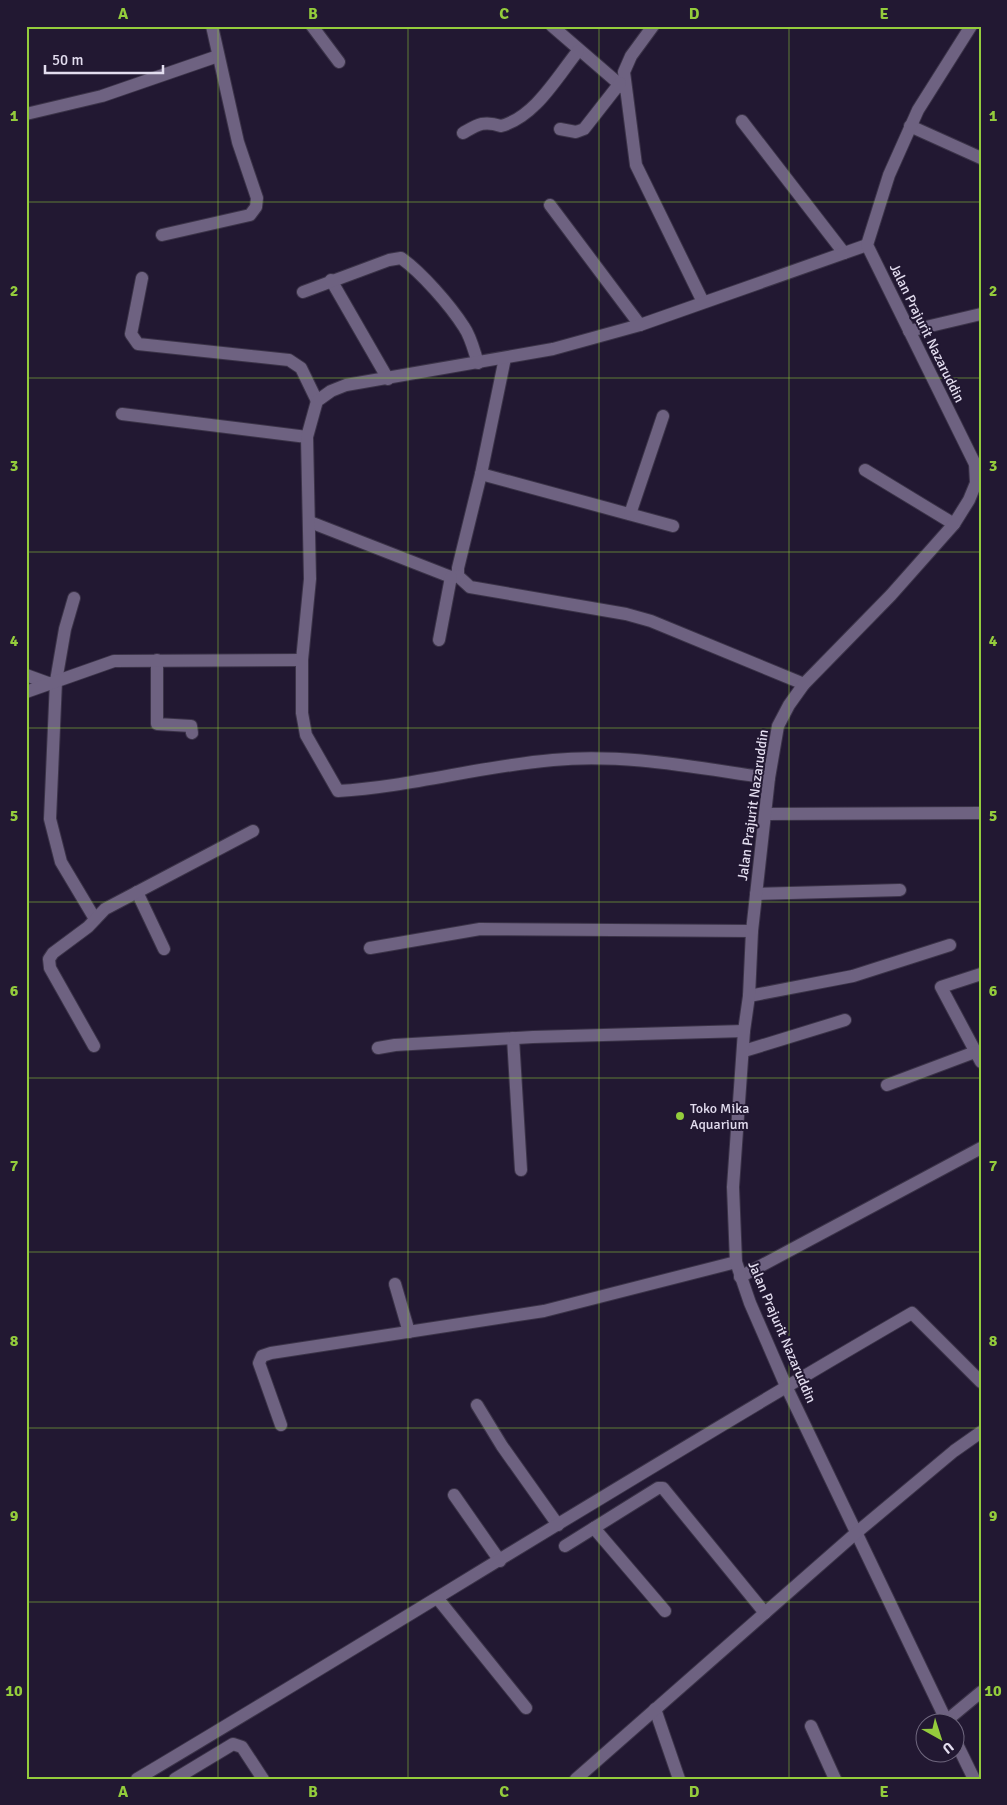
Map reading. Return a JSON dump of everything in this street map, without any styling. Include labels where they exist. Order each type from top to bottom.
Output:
[{"type":"street","points":[[162,235],[250,215],[256,207],[257,198],[238,142],[212,26]]},
{"type":"street","points":[[312,26],[339,62]]},
{"type":"street","points":[[552,26],[578,51],[622,86]]},
{"type":"street","points":[[654,26],[631,56],[624,72],[622,86],[636,165],[703,302]]},
{"type":"street","points":[[769,778],[629,759],[591,758],[552,760],[338,791],[306,735],[302,713],[302,660],[310,579],[307,437],[317,401],[331,391],[346,385],[553,349],[640,325],[867,245],[889,175],[910,126],[936,80],[971,26]]},
{"type":"street","points":[[462,133],[476,124],[493,123],[501,126],[520,117],[531,109],[578,51]]},
{"type":"street","points":[[26,114],[102,96],[218,56]]},
{"type":"street","points":[[560,129],[576,132],[584,128],[622,86]]},
{"type":"street","points":[[742,121],[844,254]]},
{"type":"street","points":[[910,126],[981,158]]},
{"type":"street","points":[[550,205],[640,325]]},
{"type":"street","name":"Jalan Prajurit Nazaruddin","points":[[867,245],[976,464],[976,482],[973,491],[954,524],[890,595],[804,684],[789,705],[778,726],[769,778],[756,894],[752,930],[749,996],[744,1031],[733,1187],[736,1262],[740,1277],[786,1386],[942,1712]]},
{"type":"street","points":[[304,292],[331,280],[389,260],[401,258],[438,295],[465,327],[478,363]]},
{"type":"street","points":[[142,278],[132,334],[138,344],[289,360],[301,368],[309,389],[317,401]]},
{"type":"street","points":[[331,280],[388,379]]},
{"type":"street","points":[[909,332],[981,314]]},
{"type":"street","points":[[439,640],[481,474],[505,358]]},
{"type":"street","points":[[122,414],[307,437]]},
{"type":"street","points":[[630,514],[663,416]]},
{"type":"street","points":[[865,470],[954,524]]},
{"type":"street","points":[[481,474],[673,526]]},
{"type":"street","points":[[310,522],[454,577],[470,586],[626,614],[651,621],[804,684]]},
{"type":"street","points":[[74,598],[52,682],[50,819],[61,862],[95,919]]},
{"type":"street","points":[[157,660],[157,724],[191,726],[192,733]]},
{"type":"street","points":[[26,692],[114,661],[302,660]]},
{"type":"street","points":[[26,674],[52,682]]},
{"type":"street","points":[[766,814],[981,813]]},
{"type":"street","points":[[94,1046],[50,968],[49,959],[53,953],[105,909],[253,831]]},
{"type":"street","points":[[756,894],[900,890]]},
{"type":"street","points":[[136,892],[164,949]]},
{"type":"street","points":[[370,948],[480,929],[752,930]]},
{"type":"street","points":[[749,996],[853,976],[950,945]]},
{"type":"street","points":[[887,1085],[978,1057],[941,987],[981,974]]},
{"type":"street","points":[[744,1051],[845,1020]]},
{"type":"street","points":[[378,1048],[395,1045],[513,1038],[744,1031]]},
{"type":"street","points":[[513,1038],[521,1170]]},
{"type":"street","points":[[740,1277],[981,1148]]},
{"type":"street","points":[[281,1425],[259,1363],[262,1356],[271,1353],[544,1311],[736,1262]]},
{"type":"street","points":[[395,1284],[408,1332]]},
{"type":"street","points":[[137,1779],[316,1669],[438,1599],[786,1386],[912,1313],[981,1382]]},
{"type":"street","points":[[477,1405],[502,1446],[558,1525]]},
{"type":"street","points":[[576,1779],[856,1533],[981,1432]]},
{"type":"street","points":[[565,1546],[658,1488],[663,1488],[765,1613]]},
{"type":"street","points":[[454,1496],[500,1560]]},
{"type":"street","points":[[594,1528],[665,1611]]},
{"type":"street","points":[[438,1599],[526,1708]]},
{"type":"street","points":[[958,1712],[981,1692]]},
{"type":"street","points":[[655,1709],[679,1779]]},
{"type":"street","points":[[811,1726],[835,1779]]},
{"type":"street","points":[[176,1779],[234,1744],[242,1747],[263,1779]]},
{"type":"street","points":[[964,1760],[972,1778]]},
{"type":"place","name":"Toko Mika Aquarium","points":[[680,1116]]}]
